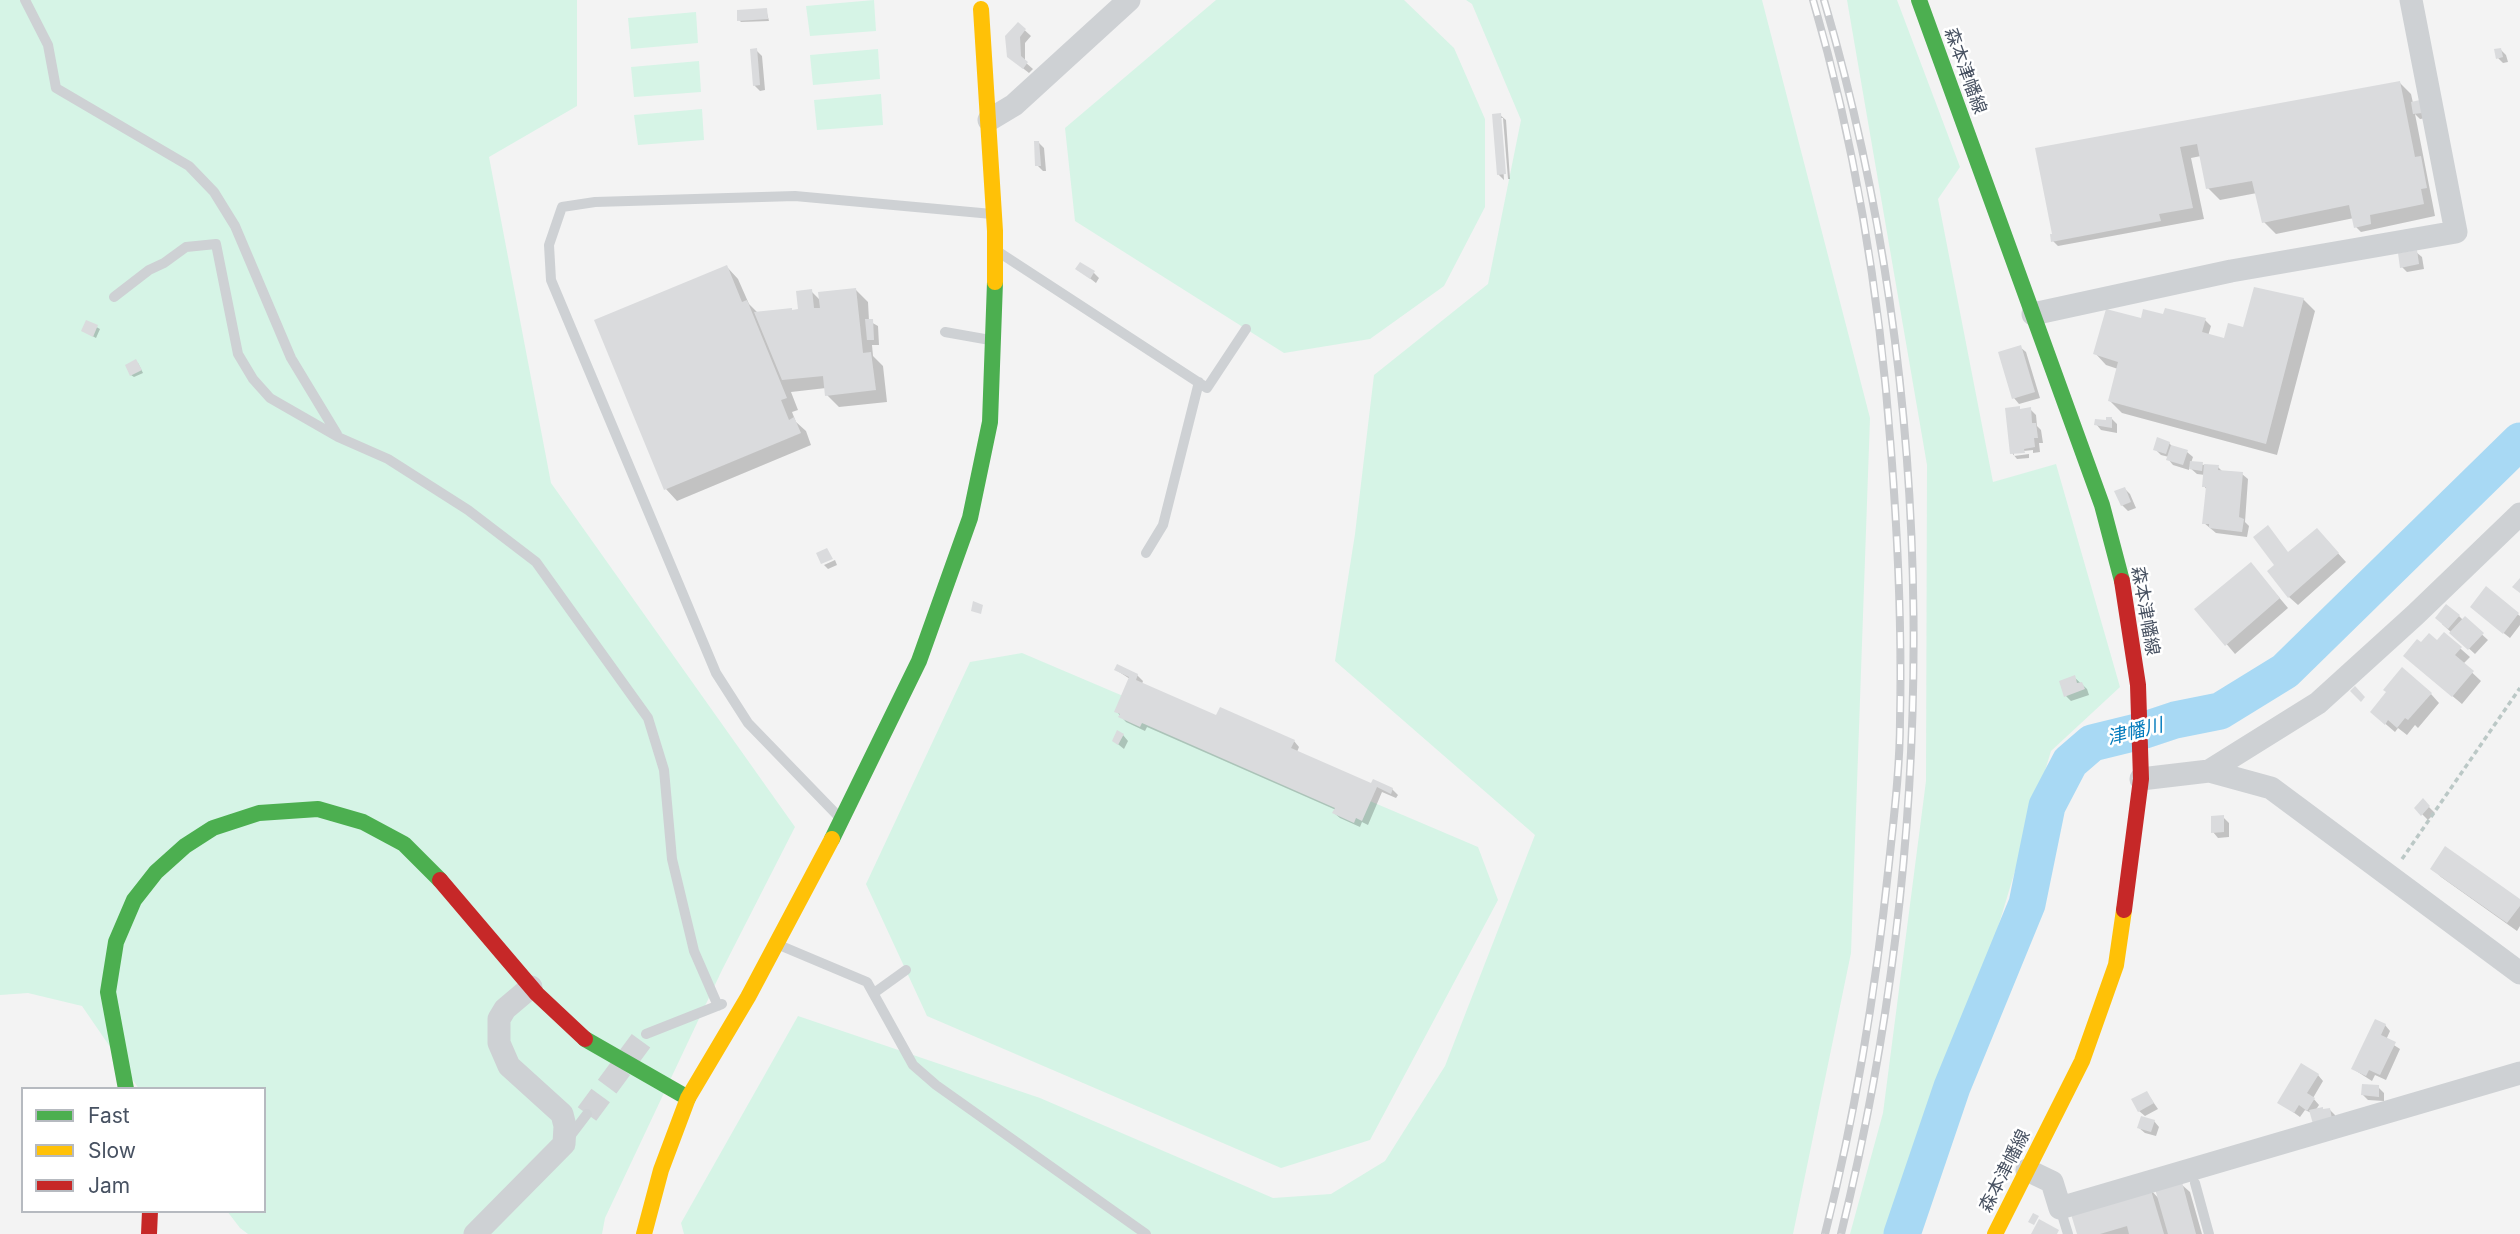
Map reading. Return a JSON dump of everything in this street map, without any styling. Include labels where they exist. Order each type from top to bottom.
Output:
[{"type":"street","points":[[989,120],[1014,104],[1129,0]]},
{"type":"street","name":"森本津幡線","points":[[1919,0],[2102,505],[2125,593],[2138,685],[2141,779],[2116,965],[2082,1061],[1995,1234]]},
{"type":"street","points":[[2033,314],[2231,271],[2456,232],[2411,0]]},
{"type":"street","points":[[644,1234],[661,1170],[688,1098],[748,997],[842,820],[919,661],[970,518],[990,422],[994,341],[995,249],[981,9]]},
{"type":"street","points":[[2209,771],[2318,703],[2520,514]]},
{"type":"street","points":[[2141,779],[2209,771],[2271,788],[2520,973]]},
{"type":"street","points":[[126,1087],[108,992],[116,942],[134,900],[156,872],[185,846],[213,828],[259,813],[318,809],[363,822],[404,844],[441,881],[531,987],[586,1040],[688,1098]]},
{"type":"street","points":[[475,1234],[564,1144],[565,1126],[562,1114],[509,1066],[499,1043],[499,1019],[505,1009],[531,987]]},
{"type":"street","points":[[2027,1170],[2052,1182],[2060,1208],[2520,1073]]},
{"type":"street","points":[[149,1234],[150,1213]]},
{"type":"lane","points":[[25,0],[48,45],[56,88],[189,166],[214,192],[235,226],[291,358],[338,437]]},
{"type":"lane","points":[[842,820],[748,723],[716,673],[551,280],[549,245],[562,207],[595,202],[795,196],[993,214]]},
{"type":"lane","points":[[114,297],[149,270],[186,247],[216,244],[238,354],[253,379],[270,398],[338,437],[388,459],[468,510],[536,562],[648,718],[664,770],[672,859],[694,951],[718,1006]]},
{"type":"lane","points":[[995,249],[1207,388],[1245,329]]},
{"type":"lane","points":[[945,332],[994,341]]},
{"type":"lane","points":[[1146,553],[1163,525],[1199,382]]},
{"type":"lane","points":[[777,944],[867,982],[913,1065],[936,1085],[1146,1234]]},
{"type":"lane","points":[[874,993],[906,970]]},
{"type":"lane","points":[[646,1034],[748,997]]},
{"type":"lane","points":[[564,1144],[587,1114]]},
{"type":"lane","points":[[2194,1183],[2209,1234]]},
{"type":"lane","points":[[2060,1208],[2068,1234]]},
{"type":"path","points":[[2390,875],[2520,688]]},
{"type":"green space","points":[[0,0],[577,0],[577,106],[489,157],[551,483],[795,827],[722,970],[605,1218],[602,1234],[248,1234],[229,1213],[266,1213],[266,1087],[138,1087],[82,1006],[28,993],[0,995]]},
{"type":"green space","points":[[874,0],[876,31],[810,36],[806,6]]},
{"type":"green space","points":[[1216,0],[1404,0],[1454,48],[1485,119],[1485,207],[1444,286],[1370,339],[1284,353],[1075,221],[1065,128]]},
{"type":"green space","points":[[1466,0],[1762,0],[1870,418],[1851,953],[1793,1234],[684,1234],[681,1223],[798,1016],[1040,1098],[1273,1198],[1331,1194],[1385,1161],[1445,1066],[1535,835],[1335,661],[1355,534],[1374,375],[1488,284],[1521,120],[1472,4]]},
{"type":"green space","points":[[1847,0],[1897,0],[1960,167],[1938,199],[1993,482],[2056,464],[2120,687],[2051,751],[1999,924],[1890,1234],[1850,1234],[1883,1113],[1926,781],[1927,465]]},
{"type":"green space","points":[[696,12],[698,43],[631,49],[628,18]]},
{"type":"green space","points":[[878,49],[880,79],[813,85],[810,55]]},
{"type":"green space","points":[[699,61],[701,92],[634,97],[631,67]]},
{"type":"green space","points":[[881,94],[883,125],[817,130],[814,100]]},
{"type":"green space","points":[[702,109],[704,140],[638,145],[634,115]]},
{"type":"green space","points":[[1022,653],[1478,847],[1498,900],[1370,1140],[1281,1168],[927,1016],[866,884],[970,662]]},
{"type":"building","points":[[767,8],[768,19],[737,21],[737,10]]},
{"type":"building","points":[[1018,22],[1026,29],[1020,37],[1021,56],[1028,62],[1023,69],[1007,57],[1005,36]]},
{"type":"building","points":[[757,48],[760,85],[753,86],[750,49]]},
{"type":"building","points":[[2501,48],[2503,57],[2496,59],[2494,49]]},
{"type":"building","points":[[2400,81],[2415,157],[2421,156],[2427,188],[2421,189],[2424,204],[2370,215],[2371,224],[2354,228],[2349,205],[2262,223],[2252,181],[2206,189],[2197,144],[2180,147],[2193,208],[2159,214],[2161,221],[2051,242],[2052,234],[2035,148]]},
{"type":"building","points":[[2420,100],[2422,113],[2413,114],[2411,102]]},
{"type":"building","points":[[1501,113],[1506,174],[1497,175],[1492,114]]},
{"type":"building","points":[[1034,141],[1039,141],[1041,166],[1035,166]]},
{"type":"building","points":[[2417,250],[2419,264],[2400,268],[2398,253]]},
{"type":"building","points":[[1080,262],[1095,271],[1090,279],[1075,269]]},
{"type":"building","points":[[727,265],[742,302],[747,300],[787,398],[781,400],[789,420],[794,417],[801,433],[664,490],[594,320]]},
{"type":"building","points":[[2254,287],[2304,298],[2266,444],[2108,401],[2118,362],[2093,354],[2106,309],[2141,318],[2143,309],[2163,314],[2165,308],[2206,318],[2202,332],[2224,338],[2228,323],[2243,327]]},
{"type":"building","points":[[856,288],[863,353],[871,352],[876,390],[825,396],[823,376],[782,380],[754,312],[798,309],[796,291],[812,289],[814,308],[820,308],[818,292]]},
{"type":"building","points":[[865,319],[873,319],[874,340],[867,340]]},
{"type":"building","points":[[86,320],[98,325],[93,337],[81,331]]},
{"type":"building","points":[[2021,345],[2035,392],[2012,399],[1998,352]]},
{"type":"building","points":[[136,359],[142,370],[130,376],[125,365]]},
{"type":"building","points":[[2020,406],[2020,409],[2031,407],[2032,423],[2036,423],[2038,438],[2034,438],[2035,447],[2024,449],[2025,453],[2010,454],[2005,408]]},
{"type":"building","points":[[2106,417],[2112,417],[2112,428],[2094,425],[2095,419],[2106,420]]},
{"type":"building","points":[[2157,437],[2170,442],[2166,454],[2153,450]]},
{"type":"building","points":[[2171,445],[2188,450],[2183,465],[2166,460]]},
{"type":"building","points":[[2190,461],[2203,462],[2202,471],[2189,469]]},
{"type":"building","points":[[2204,464],[2219,465],[2218,470],[2243,472],[2239,517],[2244,519],[2242,532],[2209,528],[2209,524],[2202,524],[2206,487],[2202,487]]},
{"type":"building","points":[[2125,487],[2131,502],[2121,506],[2114,491]]},
{"type":"building","points":[[2268,525],[2288,552],[2317,528],[2339,553],[2288,598],[2267,571],[2274,565],[2253,537]]},
{"type":"building","points":[[827,548],[833,559],[821,564],[816,553]]},
{"type":"building","points":[[2251,562],[2280,598],[2225,646],[2194,609]]},
{"type":"building","points":[[2520,578],[2520,593],[2512,587]]},
{"type":"building","points":[[2486,586],[2519,613],[2503,634],[2470,607]]},
{"type":"building","points":[[973,601],[983,605],[981,614],[971,611]]},
{"type":"building","points":[[2446,604],[2460,615],[2448,629],[2435,618]]},
{"type":"building","points":[[2465,616],[2484,633],[2468,650],[2449,633]]},
{"type":"building","points":[[2444,632],[2462,647],[2455,655],[2474,671],[2452,697],[2403,656],[2417,639],[2421,642],[2429,633],[2437,640]]},
{"type":"building","points":[[1117,664],[1138,674],[1136,680],[1216,715],[1220,707],[1295,740],[1291,748],[1371,783],[1373,779],[1393,788],[1391,794],[1377,787],[1362,821],[1356,818],[1354,823],[1332,813],[1335,808],[1142,723],[1140,727],[1118,717],[1120,714],[1114,712],[1129,677],[1114,670]]},
{"type":"building","points":[[2402,667],[2432,693],[2408,720],[2405,718],[2397,728],[2388,720],[2385,725],[2370,712],[2386,692],[2383,690]]},
{"type":"building","points":[[2075,675],[2077,683],[2082,682],[2085,689],[2064,697],[2059,681]]},
{"type":"building","points":[[2355,686],[2365,697],[2361,702],[2350,691]]},
{"type":"building","points":[[1117,730],[1124,734],[1118,745],[1112,741]]},
{"type":"building","points":[[2423,798],[2430,806],[2421,816],[2414,808]]},
{"type":"building","points":[[2224,815],[2224,832],[2211,833],[2211,816]]},
{"type":"building","points":[[2445,846],[2520,899],[2520,906],[2507,923],[2430,869]]},
{"type":"building","points":[[2375,1019],[2386,1024],[2381,1035],[2396,1042],[2380,1075],[2369,1070],[2366,1076],[2351,1069]]},
{"type":"building","points":[[2301,1063],[2319,1074],[2307,1093],[2315,1098],[2307,1111],[2299,1105],[2294,1113],[2277,1103]]},
{"type":"building","points":[[2362,1084],[2379,1085],[2379,1097],[2361,1095]]},
{"type":"building","points":[[2147,1091],[2154,1103],[2138,1112],[2131,1099]]},
{"type":"building","points":[[2330,1108],[2332,1119],[2313,1124],[2309,1110]]},
{"type":"building","points":[[2141,1116],[2155,1120],[2151,1132],[2137,1128]]},
{"type":"building","points":[[2182,1182],[2196,1234],[2168,1234],[2155,1189]]},
{"type":"building","points":[[2150,1187],[2164,1234],[2129,1234],[2127,1226],[2100,1234],[2077,1234],[2070,1211]]},
{"type":"building","points":[[2033,1213],[2039,1216],[2034,1225],[2028,1222]]},
{"type":"building","points":[[2039,1219],[2059,1230],[2057,1234],[2031,1234]]},
{"type":"waterway","name":"津幡川","points":[[1902,1234],[1952,1087],[2027,904],[2047,806],[2070,762],[2092,743],[2175,720],[2220,711],[2285,671],[2520,441]]},
{"type":"tunnel","points":[[587,1114],[646,1034]]},
{"type":"railway","points":[[1813,0],[1842,111],[1873,280],[1891,450],[1900,652],[1898,774],[1878,957],[1864,1050],[1825,1234]]},
{"type":"railway","points":[[1824,0],[1862,151],[1890,304],[1907,460],[1914,615],[1910,772],[1897,927],[1873,1082],[1841,1234]]},
{"type":"traffic: fast","points":[[1919,0],[2102,505],[2122,581]]},
{"type":"traffic: fast","points":[[832,839],[919,661],[970,518],[990,422],[995,282]]},
{"type":"traffic: fast","points":[[126,1087],[108,992],[116,942],[134,900],[156,872],[185,846],[213,828],[259,813],[318,809],[363,822],[404,844],[440,880]]},
{"type":"traffic: fast","points":[[585,1039],[688,1098]]},
{"type":"traffic: slow","points":[[981,9],[995,231],[995,282]]},
{"type":"traffic: slow","points":[[644,1234],[661,1170],[688,1098],[748,997],[832,839]]},
{"type":"traffic: slow","points":[[1995,1234],[2082,1061],[2116,965],[2124,910]]},
{"type":"traffic: jam","points":[[2122,581],[2138,685],[2141,779],[2124,910]]},
{"type":"traffic: jam","points":[[440,880],[537,994],[585,1039]]},
{"type":"traffic: jam","points":[[149,1234],[150,1213]]}]
